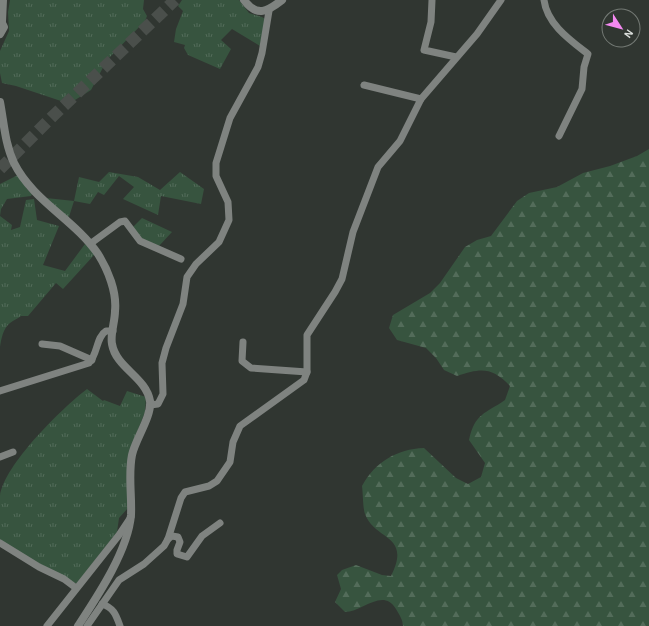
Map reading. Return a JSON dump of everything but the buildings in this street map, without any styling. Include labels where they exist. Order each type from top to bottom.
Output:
[{"type":"street","points":[[244,0],[254,9],[269,11]]},
{"type":"street","points":[[150,405],[158,404],[164,394],[162,363],[184,304],[187,277],[196,264],[219,242],[228,220],[228,202],[216,176],[216,163],[230,118],[258,67],[262,53],[269,11],[282,0]]},
{"type":"street","points":[[432,0],[431,22],[424,50],[456,57]]},
{"type":"street","points":[[87,626],[119,580],[144,564],[164,546],[168,539],[181,498],[185,492],[209,486],[218,481],[230,462],[233,442],[240,426],[302,382],[307,372],[307,335],[342,279],[353,232],[378,167],[400,141],[421,99],[477,34],[500,0]]},
{"type":"street","points":[[544,0],[548,15],[553,24],[588,54],[584,67],[582,89],[560,136]]},
{"type":"street","points":[[0,34],[4,27],[1,20],[1,6]]},
{"type":"street","points":[[364,85],[421,99]]},
{"type":"street","points":[[0,102],[4,133],[15,165],[40,196],[90,244],[105,268],[111,283],[116,304],[112,343],[114,350],[118,359],[144,387],[148,394],[150,405],[132,453],[131,516],[124,540],[104,587],[78,626]]},
{"type":"street","points":[[90,244],[120,222],[125,221],[140,241],[181,259]]},
{"type":"street","points":[[0,392],[85,365],[92,360],[102,334],[106,331],[113,331]]},
{"type":"street","points":[[242,342],[242,361],[251,368],[307,372]]},
{"type":"street","points":[[42,344],[60,346],[92,360]]},
{"type":"street","points":[[0,457],[13,452]]},
{"type":"street","points":[[47,626],[119,535],[131,516]]},
{"type":"street","points":[[168,539],[172,536],[178,537],[180,542],[177,554],[187,557],[202,536],[220,523]]},
{"type":"street","points":[[0,544],[39,567],[64,579],[76,588]]},
{"type":"street","points":[[102,604],[109,606],[114,611],[120,626]]},
{"type":"green space","points":[[10,0],[144,0],[143,9],[147,16],[145,21],[107,60],[91,90],[75,100],[73,105],[16,86],[2,83],[0,73],[0,51],[9,31],[8,12]]},
{"type":"green space","points":[[182,0],[239,0],[249,13],[265,19],[260,46],[232,29],[221,40],[231,49],[220,69],[188,55],[184,48],[185,45],[174,42],[176,29],[183,11],[178,6]]},
{"type":"green space","points":[[649,149],[649,626],[403,626],[402,619],[396,609],[391,603],[385,600],[372,602],[352,611],[345,612],[335,602],[341,589],[337,575],[342,570],[356,565],[382,575],[391,576],[396,562],[397,552],[395,545],[390,539],[370,523],[365,514],[362,486],[367,478],[373,470],[388,458],[405,451],[424,448],[456,478],[468,484],[481,477],[485,463],[469,440],[471,431],[474,424],[482,415],[505,400],[510,386],[498,375],[492,372],[480,371],[457,376],[444,370],[436,358],[426,348],[397,340],[389,328],[393,315],[430,293],[440,283],[465,247],[477,240],[491,236],[517,201],[529,193],[557,187],[583,173],[610,166],[637,156]]},
{"type":"green space","points":[[109,172],[138,177],[160,190],[180,172],[204,189],[201,204],[161,196],[158,215],[123,199],[134,187],[119,176],[104,195],[98,192],[90,204],[74,201],[79,177],[99,182]]},
{"type":"green space","points":[[18,175],[27,186],[26,188],[32,194],[31,196],[7,199],[1,209],[0,216],[0,184]]},
{"type":"green space","points":[[46,198],[74,201],[68,220]]},
{"type":"green space","points":[[34,199],[37,220],[59,226],[43,265],[65,271],[85,244],[95,254],[63,289],[56,283],[28,316],[21,316],[11,322],[3,334],[0,347],[0,216],[12,225],[11,230],[20,227],[26,200]]},
{"type":"green space","points":[[142,218],[172,232],[158,247],[140,239],[132,228]]},
{"type":"green space","points":[[87,389],[103,401],[104,400],[120,406],[127,391],[146,397],[145,412],[129,452],[128,508],[119,518],[117,532],[77,583],[75,583],[0,542],[0,496],[4,483],[12,469],[36,438],[63,409]]},
{"type":"tunnel","points":[[0,169],[53,116],[175,0]]}]
